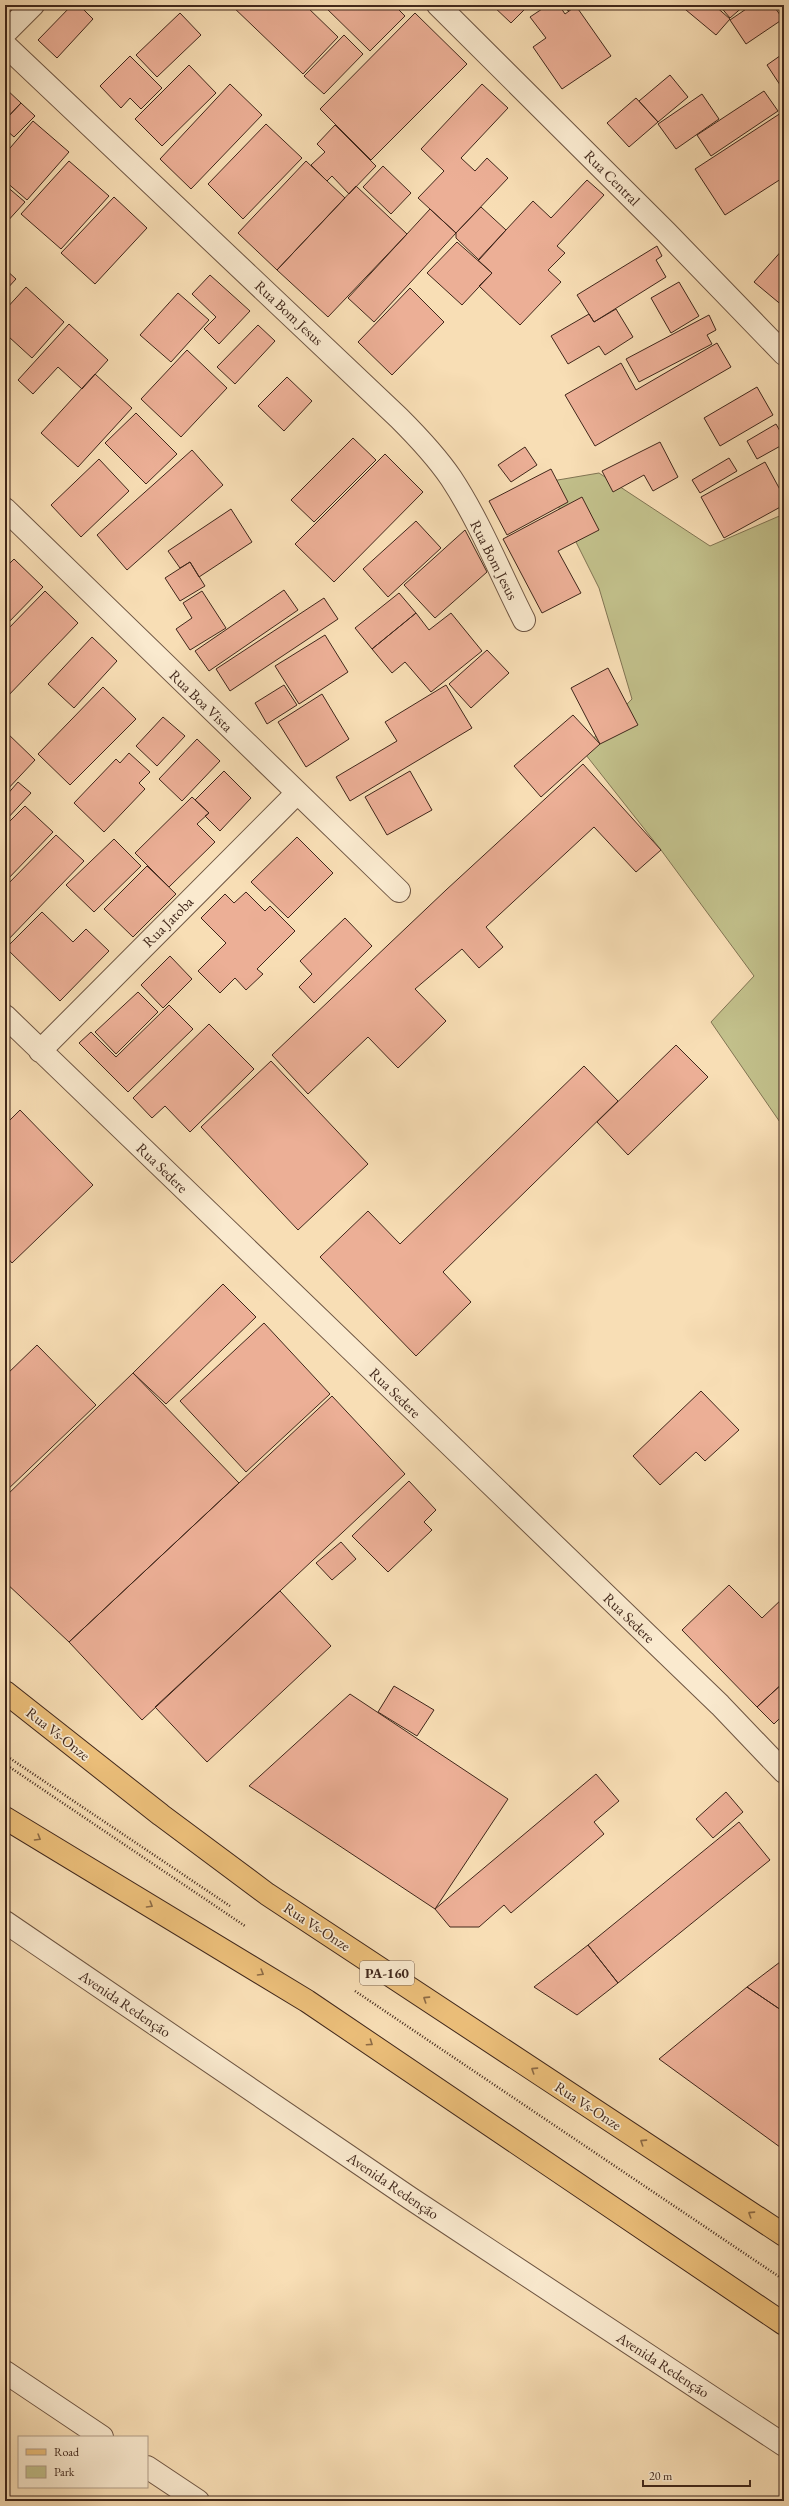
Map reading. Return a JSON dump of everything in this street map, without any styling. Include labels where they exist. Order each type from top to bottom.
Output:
[{"type":"main road","name":"Rua Vs-Onze","points":[[5,1692],[161,1815],[267,1894],[784,2235]]},
{"type":"main road","points":[[5,1818],[307,2001],[784,2324]]},
{"type":"street","points":[[5,34],[33,5]]},
{"type":"street","name":"Rua Central","points":[[438,5],[666,232],[784,354]]},
{"type":"street","name":"Rua Bom Jesus","points":[[5,45],[399,418],[426,446],[450,478],[465,503],[524,620]]},
{"type":"street","name":"Rua Boa Vista","points":[[5,509],[296,794],[399,891]]},
{"type":"street","name":"Rua Jatoba","points":[[40,1051],[296,794]]},
{"type":"street","name":"Rua Sedere","points":[[5,1016],[714,1699],[784,1772]]},
{"type":"street","name":"Avenida Redenção","points":[[5,1922],[410,2198],[784,2445]]},
{"type":"street","points":[[5,2372],[101,2436]]},
{"type":"street","points":[[148,2468],[198,2501]]},
{"type":"path","points":[[5,1755],[235,1910]]},
{"type":"path","points":[[354,1990],[784,2280]]},
{"type":"green space","points":[[599,473],[710,546],[784,514],[784,1128],[711,1022],[754,976],[661,850],[582,750],[632,699],[599,588],[546,482]]},
{"type":"building","points":[[72,5],[79,5],[93,19],[57,58],[38,40]]},
{"type":"building","points":[[231,5],[305,5],[338,37],[303,74]]},
{"type":"building","points":[[323,5],[394,5],[405,16],[370,51]]},
{"type":"building","points":[[492,5],[529,5],[511,23]]},
{"type":"building","points":[[548,5],[559,5],[565,14],[576,6],[611,56],[562,89],[533,47],[546,38],[530,17]]},
{"type":"building","points":[[564,5],[576,5],[568,11]]},
{"type":"building","points":[[680,5],[714,5],[730,19],[716,35]]},
{"type":"building","points":[[719,5],[745,5],[730,18]]},
{"type":"building","points":[[752,5],[773,5],[783,19],[746,44],[730,20]]},
{"type":"building","points":[[776,5],[784,5],[784,16]]},
{"type":"building","points":[[180,13],[201,35],[157,77],[136,55]]},
{"type":"building","points":[[415,13],[467,64],[371,160],[320,109]]},
{"type":"building","points":[[344,35],[363,54],[324,94],[304,76]]},
{"type":"building","points":[[784,53],[784,91],[767,65]]},
{"type":"building","points":[[130,56],[162,88],[141,109],[130,98],[121,108],[100,86]]},
{"type":"building","points":[[189,65],[216,93],[162,146],[135,119]]},
{"type":"building","points":[[670,75],[688,97],[658,122],[639,101]]},
{"type":"building","points":[[230,84],[262,115],[191,189],[160,159]]},
{"type":"building","points":[[482,84],[508,108],[461,158],[475,171],[487,158],[508,178],[456,233],[418,198],[444,171],[421,149]]},
{"type":"building","points":[[5,88],[21,103],[5,120]]},
{"type":"building","points":[[764,91],[778,111],[711,156],[697,135]]},
{"type":"building","points":[[702,94],[719,119],[676,149],[658,124]]},
{"type":"building","points":[[636,98],[658,122],[629,147],[607,123]]},
{"type":"building","points":[[21,103],[35,116],[14,137],[5,129],[5,120]]},
{"type":"building","points":[[784,111],[784,177],[725,215],[695,169]]},
{"type":"building","points":[[33,121],[69,152],[27,200],[5,181],[5,154]]},
{"type":"building","points":[[266,124],[302,158],[243,219],[208,184]]},
{"type":"building","points":[[335,125],[376,166],[349,194],[332,176],[327,181],[311,165],[325,152],[317,144]]},
{"type":"building","points":[[69,161],[109,196],[61,249],[21,214]]},
{"type":"building","points":[[306,161],[345,198],[277,270],[238,233]]},
{"type":"building","points":[[383,166],[411,193],[391,214],[363,187]]},
{"type":"building","points":[[587,180],[604,195],[557,246],[565,253],[548,270],[561,282],[520,325],[479,286],[492,273],[478,260],[533,201],[551,218]]},
{"type":"building","points":[[5,185],[25,202],[5,224]]},
{"type":"building","points":[[356,186],[407,234],[328,317],[277,270]]},
{"type":"building","points":[[114,197],[147,228],[95,284],[61,253]]},
{"type":"building","points":[[481,207],[506,230],[479,260],[456,238],[456,233]]},
{"type":"building","points":[[430,209],[456,233],[374,322],[348,298]]},
{"type":"building","points":[[457,242],[492,273],[462,305],[427,273]]},
{"type":"building","points":[[657,246],[662,256],[656,260],[666,277],[594,322],[577,295]]},
{"type":"building","points":[[784,248],[784,307],[754,282]]},
{"type":"building","points":[[5,269],[16,279],[5,291]]},
{"type":"building","points":[[210,275],[250,311],[219,344],[204,329],[216,317],[192,294]]},
{"type":"building","points":[[679,282],[699,316],[671,333],[651,298]]},
{"type":"building","points":[[26,287],[64,322],[32,358],[9,337],[5,341],[5,310]]},
{"type":"building","points":[[410,288],[444,322],[392,375],[358,342]]},
{"type":"building","points":[[178,293],[209,320],[171,362],[140,335]]},
{"type":"building","points":[[616,309],[633,337],[605,355],[599,346],[568,364],[551,336],[589,314],[594,322]]},
{"type":"building","points":[[709,315],[716,330],[707,335],[712,344],[639,382],[626,359]]},
{"type":"building","points":[[69,324],[108,360],[82,389],[58,367],[33,394],[18,380]]},
{"type":"building","points":[[258,325],[275,341],[235,384],[217,367]]},
{"type":"building","points":[[717,343],[731,367],[595,446],[565,395],[621,363],[636,390]]},
{"type":"building","points":[[187,350],[227,388],[181,437],[141,399]]},
{"type":"building","points":[[95,374],[132,408],[78,467],[41,433]]},
{"type":"building","points":[[287,377],[312,401],[284,431],[258,406]]},
{"type":"building","points":[[757,387],[773,415],[720,446],[704,418]]},
{"type":"building","points":[[136,413],[177,454],[146,484],[105,443]]},
{"type":"building","points":[[776,424],[784,438],[784,444],[757,459],[747,441]]},
{"type":"building","points":[[353,438],[376,460],[314,522],[291,500]]},
{"type":"building","points":[[660,442],[678,477],[653,491],[644,475],[613,492],[602,471]]},
{"type":"building","points":[[525,447],[537,465],[511,482],[498,465]]},
{"type":"building","points":[[192,450],[223,485],[127,570],[97,535]]},
{"type":"building","points":[[385,454],[423,492],[334,582],[295,544]]},
{"type":"building","points":[[729,458],[737,471],[700,493],[692,480]]},
{"type":"building","points":[[99,459],[129,491],[81,537],[51,505]]},
{"type":"building","points":[[765,462],[784,497],[784,505],[724,538],[701,497]]},
{"type":"building","points":[[551,469],[568,502],[507,535],[489,501]]},
{"type":"building","points":[[582,497],[599,530],[558,551],[581,593],[542,613],[503,539]]},
{"type":"building","points":[[231,509],[252,542],[199,577],[190,562],[180,568],[168,551]]},
{"type":"building","points":[[416,521],[441,548],[388,597],[363,569]]},
{"type":"building","points":[[465,530],[487,572],[435,618],[404,585]]},
{"type":"building","points":[[14,559],[43,587],[5,626],[5,568]]},
{"type":"building","points":[[190,562],[205,586],[180,601],[165,578]]},
{"type":"building","points":[[284,590],[298,610],[209,671],[195,651]]},
{"type":"building","points":[[45,591],[78,623],[5,699],[5,632]]},
{"type":"building","points":[[202,591],[226,628],[190,650],[176,629],[192,618],[183,603]]},
{"type":"building","points":[[399,593],[416,613],[372,649],[355,628]]},
{"type":"building","points":[[324,598],[338,619],[230,691],[216,669]]},
{"type":"building","points":[[416,613],[429,630],[451,613],[482,651],[431,692],[405,662],[392,673],[372,649]]},
{"type":"building","points":[[325,635],[348,672],[299,704],[275,666]]},
{"type":"building","points":[[92,637],[117,661],[74,708],[48,684]]},
{"type":"building","points":[[487,650],[509,673],[471,708],[449,684]]},
{"type":"building","points":[[608,668],[638,725],[600,744],[571,688]]},
{"type":"building","points":[[284,685],[297,705],[267,724],[255,703]]},
{"type":"building","points":[[446,685],[472,728],[350,801],[336,777],[397,741],[385,722]]},
{"type":"building","points":[[103,687],[136,719],[70,785],[38,754]]},
{"type":"building","points":[[322,694],[349,739],[306,767],[278,722]]},
{"type":"building","points":[[573,715],[600,744],[541,797],[514,766]]},
{"type":"building","points":[[163,717],[185,736],[157,766],[136,746]]},
{"type":"building","points":[[5,731],[35,760],[5,792]]},
{"type":"building","points":[[197,739],[220,761],[182,801],[159,779]]},
{"type":"building","points":[[129,753],[150,772],[139,783],[145,789],[104,832],[74,803],[116,759],[120,763]]},
{"type":"building","points":[[583,764],[661,850],[636,872],[594,827],[486,927],[503,947],[479,968],[462,949],[415,989],[446,1021],[398,1068],[368,1037],[308,1094],[272,1055],[446,890]]},
{"type":"building","points":[[224,771],[251,798],[220,831],[205,816],[209,813],[195,800]]},
{"type":"building","points":[[410,771],[432,810],[387,835],[365,797]]},
{"type":"building","points":[[18,782],[31,793],[6,820],[5,797]]},
{"type":"building","points":[[192,797],[209,813],[197,824],[215,842],[169,887],[135,853]]},
{"type":"building","points":[[25,806],[53,832],[5,882],[5,826]]},
{"type":"building","points":[[56,835],[84,861],[5,943],[5,887]]},
{"type":"building","points":[[297,837],[333,873],[288,918],[251,882]]},
{"type":"building","points":[[114,839],[141,866],[94,912],[66,885]]},
{"type":"building","points":[[147,866],[176,894],[133,937],[104,909]]},
{"type":"building","points":[[246,892],[265,911],[270,906],[295,931],[257,969],[263,974],[246,990],[235,978],[220,993],[198,971],[226,943],[201,918],[225,894],[234,903]]},
{"type":"building","points":[[42,912],[73,942],[86,929],[109,951],[60,1001],[6,948]]},
{"type":"building","points":[[345,918],[372,946],[314,1003],[299,987],[312,974],[300,961]]},
{"type":"building","points":[[170,956],[192,979],[163,1008],[141,985]]},
{"type":"building","points":[[138,992],[158,1012],[116,1054],[95,1032]]},
{"type":"building","points":[[169,1005],[193,1029],[128,1092],[79,1043],[91,1032],[116,1057]]},
{"type":"building","points":[[209,1024],[254,1069],[190,1132],[165,1106],[152,1118],[133,1098]]},
{"type":"building","points":[[676,1045],[708,1077],[628,1155],[597,1122]]},
{"type":"building","points":[[271,1061],[368,1164],[298,1230],[201,1127]]},
{"type":"building","points":[[584,1066],[618,1101],[443,1272],[471,1302],[416,1356],[320,1257],[368,1211],[400,1244]]},
{"type":"building","points":[[20,1110],[93,1185],[12,1263],[5,1255],[5,1125]]},
{"type":"building","points":[[223,1284],[256,1317],[166,1404],[133,1373]]},
{"type":"building","points":[[784,1313],[784,1320],[780,1317]]},
{"type":"building","points":[[264,1323],[330,1394],[246,1472],[180,1401]]},
{"type":"building","points":[[37,1345],[96,1405],[5,1492],[5,1376]]},
{"type":"building","points":[[133,1373],[239,1483],[69,1642],[5,1582],[5,1497]]},
{"type":"building","points":[[701,1391],[739,1430],[705,1461],[696,1452],[660,1485],[633,1456]]},
{"type":"building","points":[[332,1396],[405,1474],[142,1720],[69,1642]]},
{"type":"building","points":[[409,1481],[436,1510],[424,1522],[432,1530],[388,1572],[352,1536]]},
{"type":"building","points":[[341,1542],[356,1559],[332,1580],[316,1563]]},
{"type":"building","points":[[729,1585],[762,1618],[784,1597],[784,1682],[757,1707],[682,1630]]},
{"type":"building","points":[[280,1591],[331,1646],[207,1762],[155,1707]]},
{"type":"building","points":[[784,1682],[784,1714],[774,1724],[757,1707]]},
{"type":"building","points":[[394,1686],[434,1710],[417,1736],[378,1712]]},
{"type":"building","points":[[350,1694],[508,1799],[435,1909],[249,1786]]},
{"type":"building","points":[[596,1774],[619,1801],[594,1822],[604,1834],[511,1913],[504,1905],[479,1927],[450,1927],[435,1909]]},
{"type":"building","points":[[726,1792],[743,1812],[713,1838],[696,1819]]},
{"type":"building","points":[[739,1822],[770,1860],[618,1983],[588,1945]]},
{"type":"building","points":[[588,1945],[618,1983],[577,2015],[534,1987]]},
{"type":"building","points":[[784,1959],[784,2012],[747,1987]]},
{"type":"building","points":[[747,1987],[784,2012],[784,2150],[659,2059]]}]
